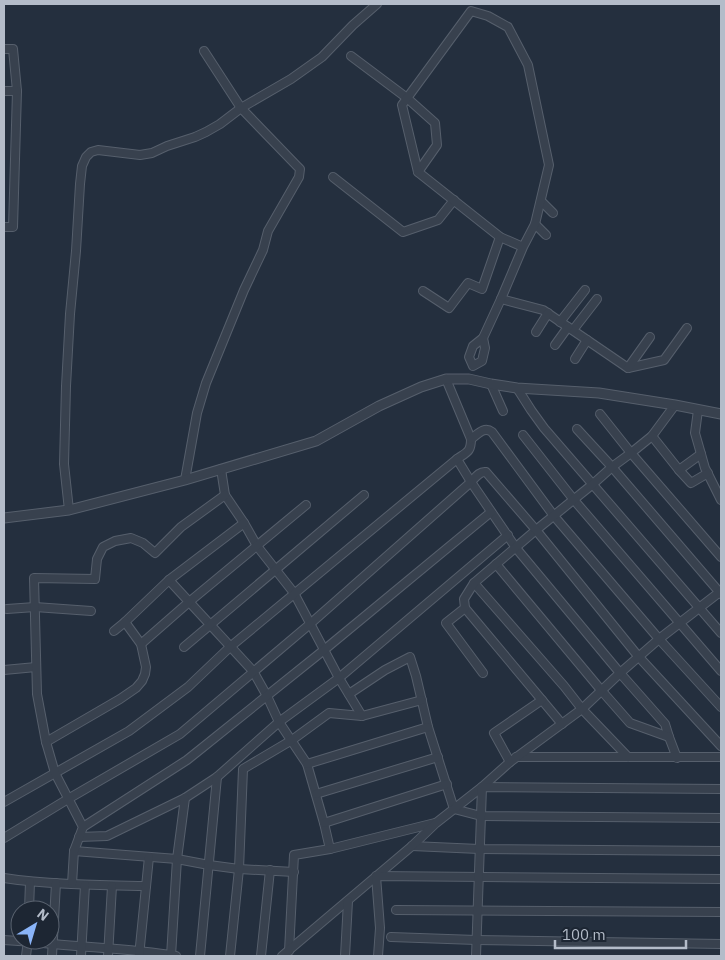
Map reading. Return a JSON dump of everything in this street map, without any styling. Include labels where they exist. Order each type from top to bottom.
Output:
[{"type":"street","points":[[69,510],[64,464],[66,386],[80,184],[82,166],[86,157],[91,152],[98,150],[140,155],[152,153],[206,132],[241,108],[291,79],[322,56],[377,4]]},
{"type":"street","points":[[469,379],[473,366],[469,357],[474,346],[483,338],[535,224],[549,165],[528,65],[508,27],[488,16],[471,12],[402,106],[418,172],[500,237],[523,247]]},
{"type":"street","points":[[4,49],[12,49],[18,91],[13,227],[4,227]]},
{"type":"street","points":[[186,480],[197,413],[206,383],[244,290],[263,250],[268,231],[300,173],[297,166],[241,108],[204,52]]},
{"type":"street","points":[[352,56],[435,122],[437,145],[418,172]]},
{"type":"street","points":[[4,91],[18,91]]},
{"type":"street","points":[[333,177],[404,232],[438,220],[454,200]]},
{"type":"street","points":[[541,201],[553,213]]},
{"type":"street","points":[[535,224],[546,235]]},
{"type":"street","points":[[423,291],[450,308],[468,283],[482,288],[500,237]]},
{"type":"street","points":[[560,322],[585,290]]},
{"type":"street","points":[[501,299],[543,310],[628,368],[664,360],[686,328]]},
{"type":"street","points":[[555,345],[597,299]]},
{"type":"street","points":[[536,332],[548,314]]},
{"type":"street","points":[[628,368],[650,337]]},
{"type":"street","points":[[473,366],[482,361],[485,348],[483,338]]},
{"type":"street","points":[[575,359],[587,340]]},
{"type":"street","points":[[4,518],[69,510],[186,480],[316,441],[379,406],[421,387],[446,379],[469,379],[517,388],[599,393],[721,414]]},
{"type":"street","points":[[4,802],[129,731],[188,687],[230,647],[294,593],[469,451],[471,439],[446,379]]},
{"type":"street","points":[[491,384],[503,411]]},
{"type":"street","points":[[517,388],[544,428],[721,633]]},
{"type":"street","points":[[562,724],[465,608],[464,599],[474,582],[652,436],[675,405]]},
{"type":"street","points":[[698,410],[695,433],[708,473],[721,500]]},
{"type":"street","points":[[600,414],[721,557]]},
{"type":"street","points":[[471,439],[486,429],[492,432],[554,516],[658,639],[721,707]]},
{"type":"street","points":[[282,956],[412,846],[436,823],[513,760],[582,708],[658,639],[721,592],[577,429]]},
{"type":"street","points":[[522,435],[574,500],[721,671]]},
{"type":"street","points":[[652,436],[692,483],[708,473]]},
{"type":"street","points":[[679,470],[701,454]]},
{"type":"street","points":[[457,459],[516,548],[666,724],[677,758]]},
{"type":"street","points":[[221,469],[225,495],[257,546],[294,593],[339,678],[362,716]]},
{"type":"street","points":[[4,838],[180,734],[310,624],[482,472],[486,472],[536,530],[638,656],[721,746]]},
{"type":"street","points":[[83,827],[55,773],[46,742],[37,694],[34,578],[95,579],[97,559],[103,547],[115,541],[131,538],[143,543],[155,553],[181,527],[225,495]]},
{"type":"street","points":[[184,647],[364,495]]},
{"type":"street","points":[[141,644],[306,505]]},
{"type":"street","points":[[72,884],[74,851],[83,827],[187,760],[491,512]]},
{"type":"street","points":[[114,631],[169,580],[244,523]]},
{"type":"street","points":[[79,837],[107,836],[185,798],[217,777],[279,722],[339,678],[508,535]]},
{"type":"street","points":[[496,564],[600,690],[630,723],[669,737]]},
{"type":"street","points":[[169,580],[253,671],[279,722],[308,764],[330,849]]},
{"type":"street","points":[[474,582],[582,708],[628,758]]},
{"type":"street","points":[[7,609],[35,608],[91,611]]},
{"type":"street","points":[[465,608],[446,622],[483,674]]},
{"type":"street","points":[[46,742],[120,699],[136,688],[142,681],[146,667],[141,644],[125,622]]},
{"type":"street","points":[[349,694],[384,670],[410,658],[428,727],[454,809]]},
{"type":"street","points":[[4,670],[36,667]]},
{"type":"street","points":[[230,956],[239,869],[243,769],[292,740],[329,713],[362,716],[422,700]]},
{"type":"street","points":[[513,760],[494,733],[542,700]]},
{"type":"street","points":[[308,764],[428,727]]},
{"type":"street","points":[[316,794],[438,757]]},
{"type":"street","points":[[513,760],[721,757]]},
{"type":"street","points":[[200,956],[217,777]]},
{"type":"street","points":[[324,822],[447,784]]},
{"type":"street","points":[[482,787],[721,789]]},
{"type":"street","points":[[476,956],[482,787]]},
{"type":"street","points":[[60,944],[81,946],[109,952],[172,956],[177,859],[185,798]]},
{"type":"street","points":[[454,809],[481,816],[721,818]]},
{"type":"street","points":[[289,951],[294,855],[330,849],[436,823]]},
{"type":"street","points":[[412,846],[479,849],[721,852]]},
{"type":"street","points":[[74,851],[177,859],[239,869],[294,872]]},
{"type":"street","points":[[139,953],[149,857]]},
{"type":"street","points":[[261,956],[270,870]]},
{"type":"street","points":[[376,876],[721,879]]},
{"type":"street","points":[[376,876],[380,928],[378,956]]},
{"type":"street","points":[[4,878],[30,882],[146,886]]},
{"type":"street","points":[[29,900],[30,882]]},
{"type":"street","points":[[55,900],[56,883]]},
{"type":"street","points":[[81,956],[86,885]]},
{"type":"street","points":[[109,952],[112,886]]},
{"type":"street","points":[[345,956],[348,901]]},
{"type":"street","points":[[396,910],[721,912]]},
{"type":"street","points":[[391,937],[721,944]]}]
